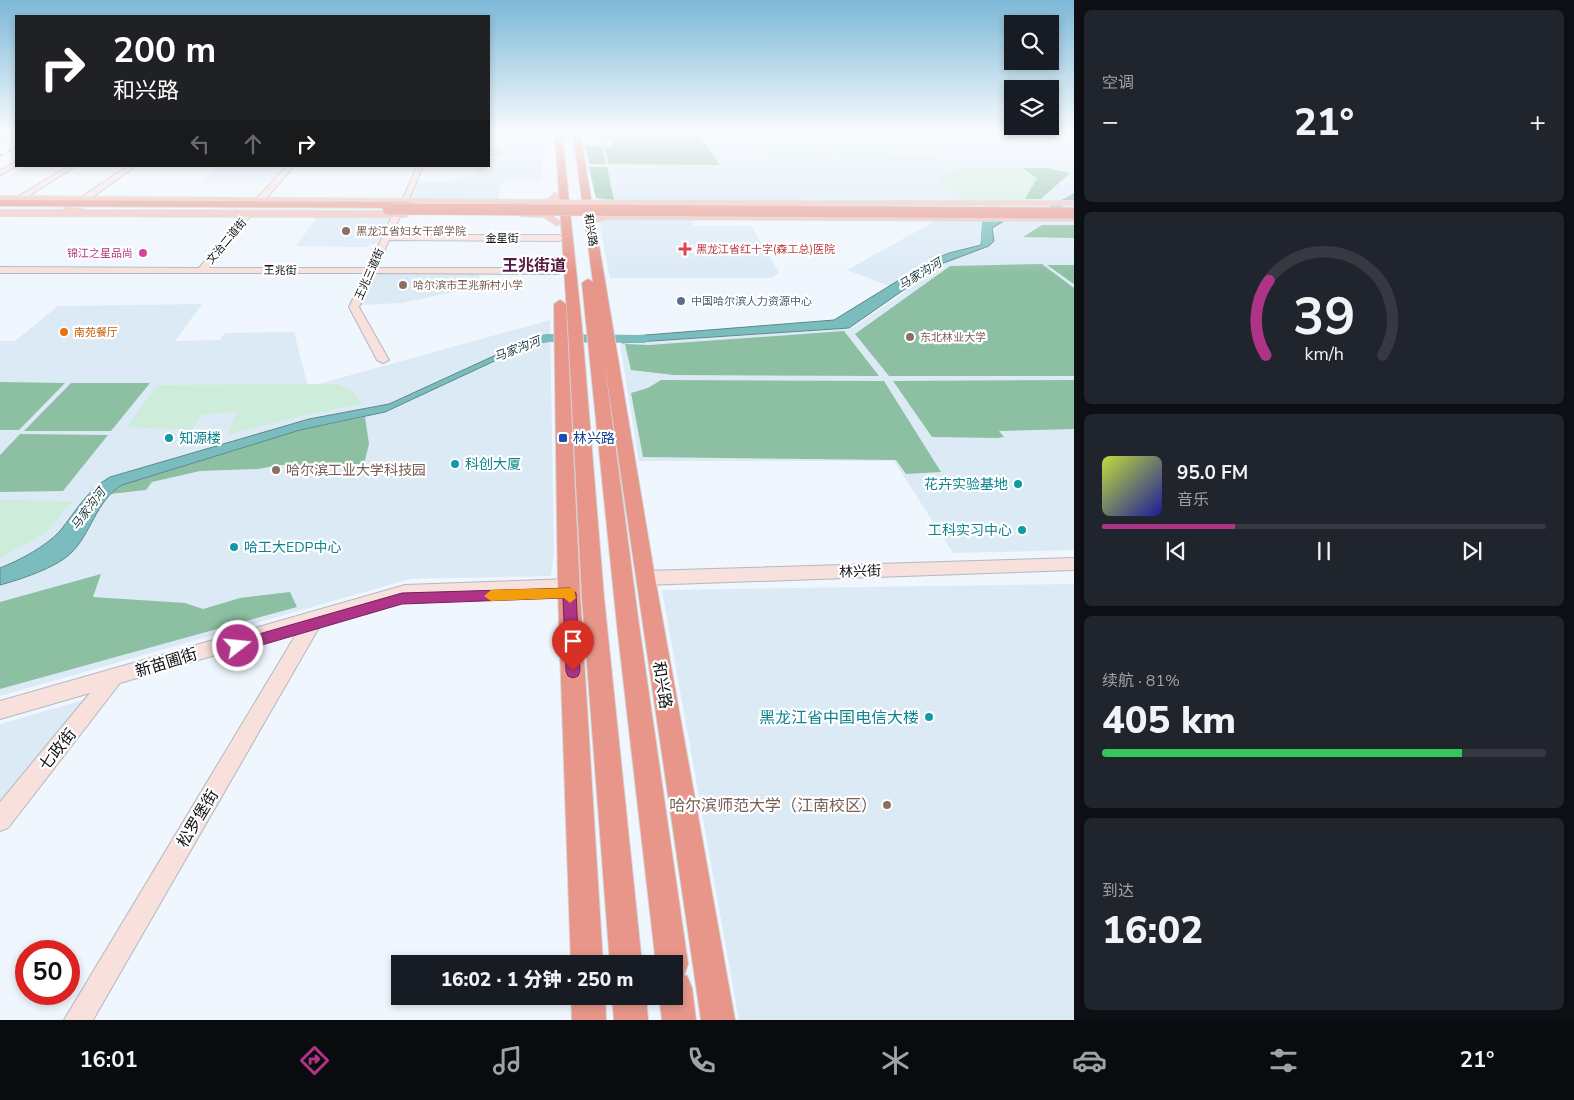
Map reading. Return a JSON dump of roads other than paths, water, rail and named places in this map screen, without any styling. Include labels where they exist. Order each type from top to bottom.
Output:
[{"type":"highway","points":[[556,181],[559,275]]},
{"type":"highway","name":"和兴路","points":[[564,181],[585,339],[607,440],[628,625],[671,955]]},
{"type":"highway","points":[[575,181],[585,261],[585,339]]},
{"type":"highway","name":"和兴路","points":[[583,181],[591,220],[597,271],[585,339],[569,589],[587,955]]},
{"type":"highway","points":[[582,233],[585,197]]},
{"type":"highway","points":[[1,206],[80,201],[349,207],[393,211],[478,207]]},
{"type":"highway","points":[[1,206],[63,212],[422,205],[1074,211]]},
{"type":"highway","points":[[585,261],[597,271]]},
{"type":"highway","name":"和兴路","points":[[560,296],[618,399],[718,1020]]},
{"type":"highway","name":"和兴路","points":[[585,339],[594,598],[625,955]]},
{"type":"highway","points":[[607,440],[618,399]]},
{"type":"highway","points":[[628,625],[646,581]]},
{"type":"highway","points":[[589,1005],[590,1020]]},
{"type":"highway","points":[[630,1005],[631,1020]]},
{"type":"highway","points":[[677,1005],[679,1020]]},
{"type":"main road","points":[[1,206],[18,199],[49,181]]},
{"type":"main road","points":[[80,201],[111,181]]},
{"type":"main road","points":[[259,201],[278,181]]},
{"type":"main road","points":[[404,202],[414,181]]},
{"type":"main road","points":[[18,199],[80,201],[549,202],[557,195]]},
{"type":"main road","points":[[585,197],[595,201],[623,202],[1074,203]]},
{"type":"main road","points":[[317,201],[349,207]]},
{"type":"main road","points":[[519,202],[532,207],[529,212],[519,214]]},
{"type":"main road","points":[[623,202],[612,204],[610,208],[613,212],[629,216]]},
{"type":"main road","points":[[478,207],[950,213],[936,206],[848,203]]},
{"type":"main road","points":[[478,207],[801,205],[813,207],[819,212],[819,214],[807,217]]},
{"type":"main road","points":[[309,213],[349,207]]},
{"type":"main road","points":[[63,212],[309,213],[393,211],[546,215],[558,223]]},
{"type":"main road","name":"王兆三道街","points":[[383,360],[354,307],[386,237],[393,211]]},
{"type":"main road","name":"文治二道街","points":[[202,270],[249,213]]},
{"type":"main road","points":[[591,220],[604,216],[1074,218]]},
{"type":"main road","name":"金星街","points":[[386,237],[559,238]]},
{"type":"main road","name":"王兆街","points":[[0,270],[371,271],[559,275]]},
{"type":"main road","name":"林兴街","points":[[646,581],[1074,564]]},
{"type":"main road","name":"林兴街","points":[[646,581],[1074,573]]},
{"type":"main road","name":"新苗圃街","points":[[0,715],[314,621],[402,598],[569,589]]},
{"type":"main road","name":"松罗堡街","points":[[78,1020],[314,621]]},
{"type":"main road","name":"新苗圃街","points":[[0,710],[112,680]]},
{"type":"main road","name":"七政街","points":[[0,820],[112,680]]},
{"type":"water","points":[[983,221],[1004,221],[992,228],[994,241],[989,246],[941,264],[849,328],[622,343],[621,337],[834,320],[930,261],[949,253],[981,245]]},
{"type":"water","points":[[551,336],[552,341],[531,344],[385,412],[300,430],[122,485],[106,499],[83,537],[70,554],[46,569],[0,585],[0,568],[32,553],[54,537],[88,495],[110,477],[309,419],[389,404],[520,344]]},
{"type":"waterway","name":"马家沟河","points":[[986,242],[985,222],[1052,209],[1074,196]]},
{"type":"waterway","name":"马家沟河","points":[[529,342],[546,338],[645,339]]},
{"type":"place","name":"黑龙江省妇女干部学院","points":[[346,231]]},
{"type":"place","name":"黑龙江省红十字(森工总)医院","points":[[685,249]]},
{"type":"place","name":"锦江之星品尚","points":[[143,253]]},
{"type":"place","name":"哈尔滨市王兆新村小学","points":[[403,285]]},
{"type":"place","name":"中国哈尔滨人力资源中心","points":[[681,301]]},
{"type":"place","name":"南苑餐厅","points":[[64,332]]},
{"type":"place","name":"东北林业大学","points":[[910,337]]},
{"type":"place","name":"知源楼","points":[[169,438]]},
{"type":"place","name":"林兴路","points":[[563,438]]},
{"type":"place","name":"科创大厦","points":[[455,464]]},
{"type":"place","name":"哈尔滨工业大学科技园","points":[[276,470]]},
{"type":"place","name":"花卉实验基地","points":[[1018,484]]},
{"type":"place","name":"工科实习中心","points":[[1022,530]]},
{"type":"place","name":"哈工大EDP中心","points":[[234,547]]},
{"type":"place","name":"黑龙江省中国电信大楼","points":[[929,717]]},
{"type":"place","name":"哈尔滨师范大学（江南校区）","points":[[887,805]]},
{"type":"district","name":"王兆街道","points":[[534,265]]}]
